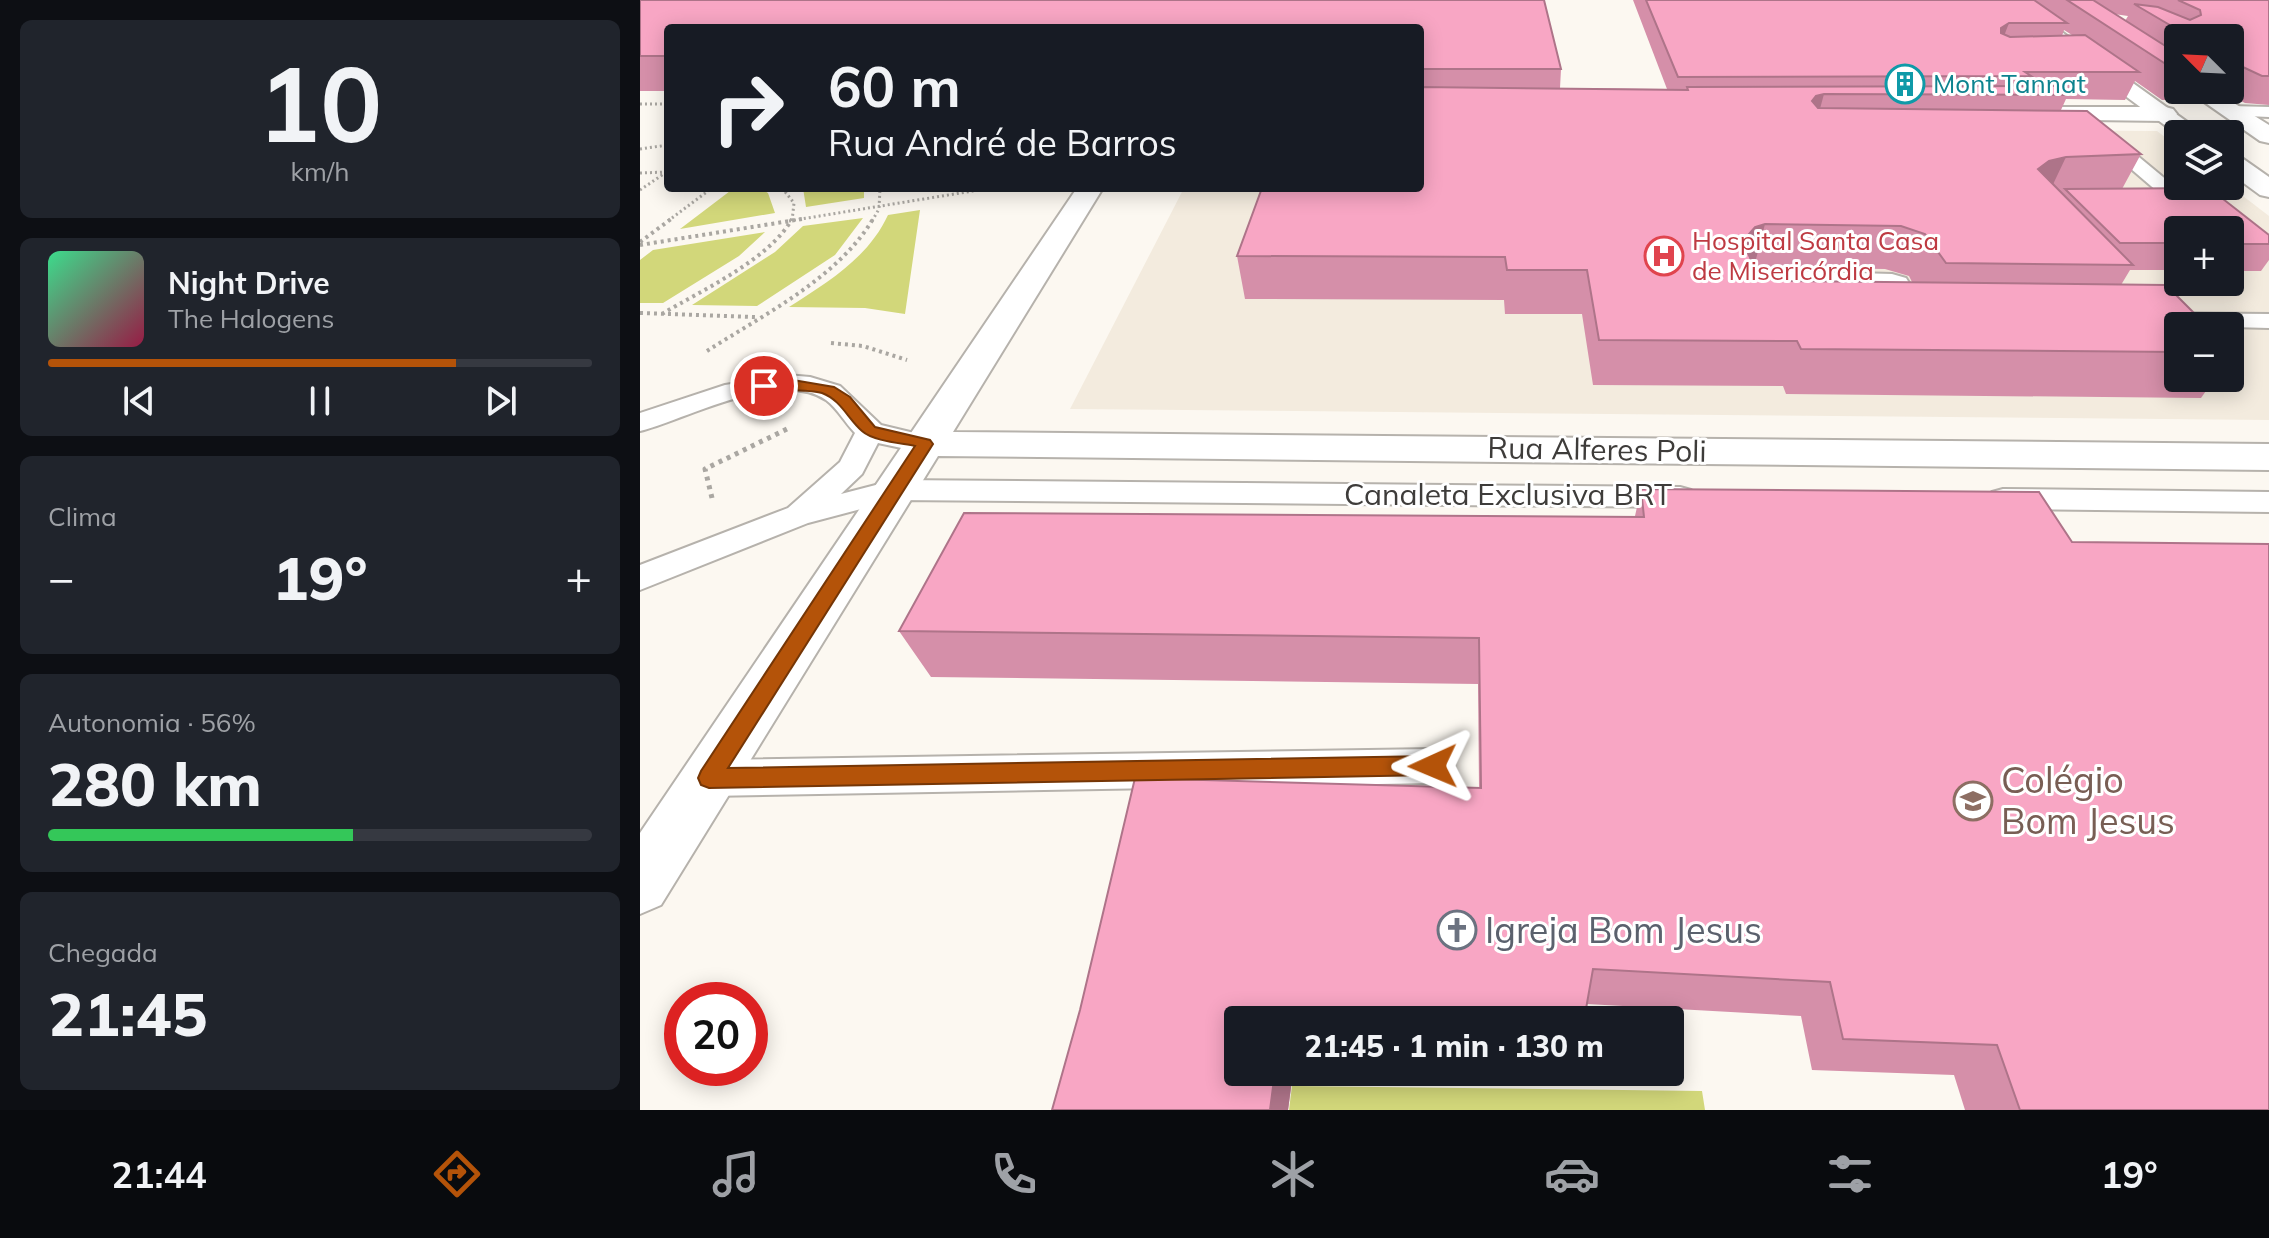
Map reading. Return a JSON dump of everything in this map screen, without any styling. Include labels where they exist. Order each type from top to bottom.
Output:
[{"type":"main road","points":[[2005,0],[2173,120]]},
{"type":"main road","points":[[2050,33],[2121,58]]},
{"type":"main road","points":[[2220,104],[2269,136]]},
{"type":"main road","points":[[2010,114],[2165,114]]},
{"type":"main road","points":[[2244,171],[2269,189]]},
{"type":"main road","points":[[640,885],[1087,192]]},
{"type":"main road","name":"Rua Alferes Poli","points":[[925,444],[2269,457]]},
{"type":"lane","points":[[2055,55],[2081,55]]},
{"type":"lane","points":[[2231,111],[2269,112]]},
{"type":"lane","points":[[2079,141],[2095,141],[2122,152],[2179,200],[2173,204],[2141,204]]},
{"type":"lane","points":[[1764,312],[1755,310],[1746,283],[1754,277],[1884,279],[1898,283],[1918,317]]},
{"type":"lane","points":[[1889,316],[1949,317]]},
{"type":"lane","points":[[2134,319],[2269,321]]},
{"type":"lane","points":[[640,423],[681,406],[740,388],[787,383],[828,390],[844,400],[870,430],[925,444]]},
{"type":"lane","points":[[643,578],[799,515],[852,467],[870,430]]},
{"type":"lane","name":"Canaleta Exclusiva BRT","points":[[799,515],[895,490],[1710,497]]},
{"type":"lane","points":[[1981,499],[2269,502]]},
{"type":"lane","points":[[709,778],[1433,766]]},
{"type":"path","points":[[640,104],[664,104]]},
{"type":"path","points":[[640,149],[664,146]]},
{"type":"path","points":[[640,173],[664,172]]},
{"type":"path","points":[[640,190],[664,175]]},
{"type":"path","points":[[640,243],[707,192]]},
{"type":"path","points":[[662,314],[776,239],[793,219],[794,203],[785,192]]},
{"type":"path","points":[[707,351],[813,282],[847,255],[867,231],[880,205],[880,192]]},
{"type":"path","points":[[640,243],[965,192]]},
{"type":"path","points":[[640,313],[757,317]]},
{"type":"path","points":[[714,507],[705,469],[796,424]]},
{"type":"shaded area","name":"Hospital Santa Casa de Misericórdia","points":[[1424,126],[2157,131],[2164,136],[2164,200],[2244,200],[2244,197],[2269,216],[2269,420],[1070,409],[1182,192],[1424,192]]},
{"type":"green space","points":[[729,192],[766,192],[775,213],[680,229]]},
{"type":"green space","points":[[804,192],[864,192],[864,198],[806,207]]},
{"type":"green space","points":[[920,210],[905,314],[865,308],[789,307],[846,268],[870,244],[888,215]]},
{"type":"green space","points":[[863,218],[835,255],[757,306],[692,305],[775,252],[803,226]]},
{"type":"green space","points":[[765,232],[739,256],[663,303],[640,303],[640,260],[653,250]]},
{"type":"green space","points":[[1292,1086],[1702,1091],[1705,1110],[1289,1110]]},
{"type":"building","points":[[640,0],[1544,0],[1561,69],[1424,69],[1424,24],[664,24],[664,56],[640,56]]},
{"type":"building","points":[[1646,0],[2034,0],[2067,23],[2009,23],[2001,28],[2001,33],[2010,37],[2085,35],[2139,72],[2025,72],[2031,76],[1678,77]]},
{"type":"building","points":[[2067,0],[2093,0],[2164,45],[2164,63]]},
{"type":"building","points":[[2178,0],[2269,0],[2269,76],[2244,68],[2244,24],[2168,24],[2134,4],[2158,7],[2190,20],[2201,15],[2200,10]]},
{"type":"building","points":[[2056,86],[2068,95],[1824,94],[1812,101],[1818,108],[2087,111],[2141,154],[2066,157],[2049,161],[2038,169],[2133,265],[1946,263],[1925,234],[1901,226],[1765,224],[1755,227],[1743,241],[1756,272],[1786,281],[2164,285],[2164,296],[2177,296],[2193,312],[2164,312],[2164,352],[1801,349],[1797,341],[1599,340],[1587,270],[1507,270],[1505,257],[1237,256],[1261,192],[1424,192],[1424,87],[1688,90],[1687,87]]},
{"type":"building","points":[[2164,188],[2164,200],[2224,200],[2269,235],[2269,244],[2244,244],[2244,216],[2164,216],[2164,243],[2120,243],[2065,189]]},
{"type":"building","points":[[1641,489],[2039,492],[2072,542],[2269,544],[2269,1110],[2020,1110],[1997,1045],[1843,1039],[1830,982],[1593,969],[1587,1006],[1224,1006],[1224,1086],[1273,1086],[1270,1110],[1052,1110],[1080,1010],[1135,778],[1481,788],[1479,638],[899,631],[964,513],[1644,517]]},
{"type":"place","name":"Mont Tannat","points":[[1905,84]]},
{"type":"place","name":"Hospital Santa Casa de Misericórdia","points":[[1664,256]]},
{"type":"place","name":"Colégio Bom Jesus","points":[[1973,801]]},
{"type":"place","name":"Igreja Bom Jesus","points":[[1457,930]]},
{"type":"route","points":[[764,386],[787,383],[828,390],[844,400],[870,430],[925,444],[709,778],[1433,766]]}]
